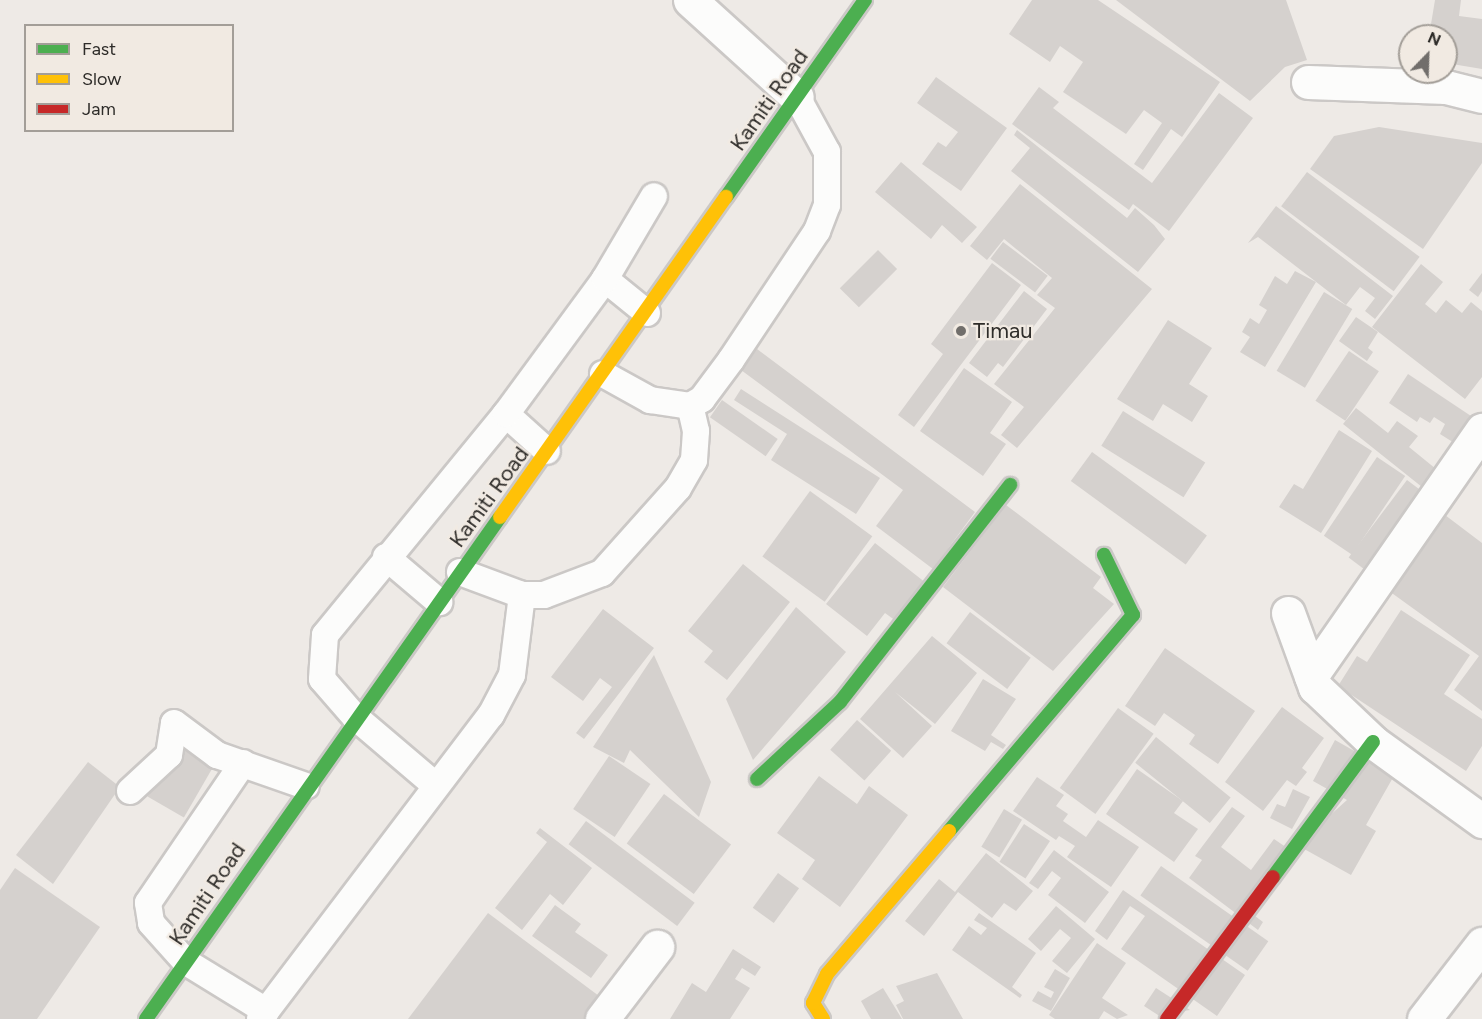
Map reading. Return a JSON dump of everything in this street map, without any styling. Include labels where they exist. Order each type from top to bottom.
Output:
[{"type":"street","points":[[690,0],[797,97]]},
{"type":"street","name":"Kamiti Road","points":[[146,1019],[306,786],[603,374],[865,0]]},
{"type":"street","points":[[1308,82],[1446,87],[1482,96]]},
{"type":"street","points":[[1311,676],[1482,430]]},
{"type":"street","points":[[757,779],[840,702],[1010,485]]},
{"type":"street","points":[[823,1019],[813,1003],[827,974],[1133,615],[1104,555]]},
{"type":"street","points":[[1288,613],[1315,687],[1373,742],[1482,821]]},
{"type":"street","points":[[1167,1019],[1373,742]]},
{"type":"street","points":[[1424,1019],[1482,944]]},
{"type":"street","points":[[602,1019],[657,947]]},
{"type":"lane","points":[[603,374],[650,400],[690,406],[702,399],[730,360],[817,231],[827,205],[827,152],[797,97]]},
{"type":"lane","points":[[435,785],[355,717],[322,679],[320,656],[334,617],[506,414],[605,279],[654,196]]},
{"type":"lane","points":[[605,279],[646,313]]},
{"type":"lane","points":[[460,572],[522,595],[571,587],[602,573],[620,556],[678,488],[694,460],[696,431],[690,406]]},
{"type":"lane","points":[[506,414],[548,451]]},
{"type":"lane","points":[[386,557],[438,602]]},
{"type":"lane","points":[[243,763],[148,903],[151,923],[186,962],[263,1015],[503,694],[519,639],[522,595]]},
{"type":"lane","points":[[130,790],[169,755],[174,723],[217,755],[306,786]]},
{"type":"building","points":[[1032,0],[1098,0],[1220,82],[1182,137],[1171,129],[1143,170],[1134,164],[1162,123],[1144,110],[1126,134],[1063,92],[1083,62],[1060,46],[1050,62],[1009,34]]},
{"type":"building","points":[[1116,0],[1286,0],[1307,60],[1285,67],[1250,101]]},
{"type":"building","points":[[1435,0],[1461,0],[1459,16],[1482,19],[1482,69],[1458,65],[1458,24],[1431,24]]},
{"type":"building","points":[[936,77],[1007,128],[961,191],[922,164],[938,142],[946,147],[958,132],[917,103]]},
{"type":"building","points":[[1039,87],[1059,102],[1053,108],[1152,183],[1219,93],[1253,118],[1169,231],[1133,204],[1129,210],[1012,124]]},
{"type":"building","points":[[1379,127],[1482,143],[1482,163],[1423,249],[1310,169],[1334,136]]},
{"type":"building","points":[[1017,130],[1127,218],[1135,208],[1154,225],[1165,239],[1138,272],[1011,171],[1030,148],[1014,135]]},
{"type":"building","points":[[901,162],[977,227],[962,243],[942,225],[931,239],[875,192]]},
{"type":"building","points":[[1307,172],[1420,257],[1394,291],[1281,206]]},
{"type":"building","points":[[1020,184],[1152,289],[1017,448],[1001,435],[1024,407],[994,384],[1055,308],[1037,295],[1052,278],[1004,239],[987,260],[970,246]]},
{"type":"building","points":[[1276,206],[1393,296],[1375,319],[1365,311],[1375,298],[1360,287],[1346,305],[1258,237],[1248,243]]},
{"type":"building","points":[[1003,242],[1048,276],[1035,292],[990,259]]},
{"type":"building","points":[[878,250],[897,269],[859,307],[840,288]]},
{"type":"building","points":[[992,263],[1021,285],[914,427],[898,415],[943,354],[931,344]]},
{"type":"building","points":[[1421,264],[1443,282],[1425,304],[1436,313],[1446,300],[1462,313],[1471,302],[1482,311],[1482,377],[1465,399],[1372,327]]},
{"type":"building","points":[[1295,271],[1316,282],[1265,367],[1240,352],[1250,337],[1242,332],[1250,318],[1259,324],[1267,310],[1259,305],[1275,276],[1287,284]]},
{"type":"building","points":[[1482,273],[1482,291],[1478,297],[1469,290]]},
{"type":"building","points":[[1024,291],[1047,309],[1003,367],[998,363],[987,377],[969,363]]},
{"type":"building","points":[[1324,292],[1352,309],[1305,388],[1277,371]]},
{"type":"building","points":[[1356,317],[1378,332],[1368,348],[1373,352],[1367,361],[1339,341]]},
{"type":"building","points":[[1168,320],[1212,348],[1189,384],[1208,396],[1192,422],[1163,404],[1153,421],[1117,399]]},
{"type":"building","points":[[757,349],[975,512],[933,569],[876,526],[903,490],[741,370]]},
{"type":"building","points":[[1349,351],[1379,371],[1345,421],[1315,401]]},
{"type":"building","points":[[964,368],[1012,402],[990,433],[1006,444],[983,476],[920,431]]},
{"type":"building","points":[[1408,374],[1477,420],[1459,446],[1440,434],[1445,424],[1434,417],[1430,423],[1420,417],[1417,422],[1389,403]]},
{"type":"building","points":[[741,389],[880,478],[856,514],[771,460],[787,434],[734,400]]},
{"type":"building","points":[[722,400],[778,439],[766,456],[710,417]]},
{"type":"building","points":[[1356,408],[1388,433],[1397,421],[1418,436],[1409,447],[1436,469],[1422,487],[1343,424]]},
{"type":"building","points":[[1123,411],[1205,462],[1184,497],[1101,446]]},
{"type":"building","points":[[1339,430],[1372,451],[1321,533],[1279,507],[1294,484],[1303,489]]},
{"type":"building","points":[[1092,452],[1207,535],[1186,565],[1071,481]]},
{"type":"building","points":[[1377,457],[1405,476],[1352,555],[1324,536]]},
{"type":"building","points":[[1407,480],[1439,504],[1381,582],[1349,557]]},
{"type":"building","points":[[810,491],[872,536],[825,602],[762,557]]},
{"type":"building","points":[[1006,505],[1101,577],[1093,588],[1114,604],[1053,671],[943,587]]},
{"type":"building","points":[[1445,515],[1482,543],[1482,711],[1454,690],[1479,656],[1389,591]]},
{"type":"building","points":[[875,543],[926,583],[896,621],[885,613],[867,636],[826,604]]},
{"type":"building","points":[[743,564],[790,602],[727,680],[704,662],[713,651],[688,631]]},
{"type":"building","points":[[796,607],[846,652],[753,760],[726,699]]},
{"type":"building","points":[[603,609],[654,648],[584,739],[576,733],[612,687],[600,678],[583,701],[551,677]]},
{"type":"building","points":[[1401,610],[1470,655],[1444,694],[1482,719],[1482,746],[1466,771],[1338,686],[1357,656],[1367,662]]},
{"type":"building","points":[[970,612],[1031,658],[1007,689],[947,643]]},
{"type":"building","points":[[932,636],[977,673],[935,724],[895,692],[932,726],[903,758],[860,719]]},
{"type":"building","points":[[1165,648],[1255,711],[1218,764],[1189,744],[1195,735],[1164,713],[1155,726],[1125,706]]},
{"type":"building","points":[[654,655],[711,782],[699,817],[630,750],[624,763],[593,747]]},
{"type":"building","points":[[983,679],[1016,699],[991,735],[1006,745],[1003,749],[991,742],[985,751],[951,731]]},
{"type":"building","points":[[1282,707],[1324,738],[1302,768],[1307,772],[1296,786],[1287,780],[1263,811],[1225,782]]},
{"type":"building","points":[[1118,708],[1154,734],[1095,814],[1060,788]]},
{"type":"building","points":[[857,720],[891,751],[864,781],[830,750]]},
{"type":"building","points":[[1156,737],[1231,797],[1210,823],[1135,763]]},
{"type":"building","points":[[1335,740],[1395,774],[1366,825],[1376,831],[1351,875],[1297,845],[1347,800],[1313,781]]},
{"type":"building","points":[[179,742],[215,763],[184,818],[148,797]]},
{"type":"building","points":[[609,756],[650,784],[615,837],[573,809]]},
{"type":"building","points":[[88,762],[120,787],[53,884],[16,855]]},
{"type":"building","points":[[1137,769],[1183,801],[1174,813],[1198,829],[1174,862],[1106,814]]},
{"type":"building","points":[[819,776],[857,804],[869,786],[908,815],[840,907],[802,879],[815,860],[777,833]]},
{"type":"building","points":[[1037,777],[1064,795],[1056,806],[1068,814],[1063,821],[1086,837],[1098,820],[1139,847],[1111,887],[1067,857],[1075,846],[1059,836],[1056,840],[1013,811]]},
{"type":"building","points":[[1293,789],[1310,797],[1292,829],[1270,818],[1277,804],[1285,807]]},
{"type":"building","points":[[664,794],[731,845],[694,894],[627,844]]},
{"type":"building","points":[[1232,807],[1245,816],[1221,847],[1251,870],[1274,839],[1296,854],[1251,913],[1263,922],[1258,930],[1189,878],[1202,860],[1195,856]]},
{"type":"building","points":[[1004,809],[1022,820],[999,858],[981,847]]},
{"type":"building","points":[[586,821],[695,903],[677,926],[569,844]]},
{"type":"building","points":[[1024,824],[1050,841],[1025,879],[999,862]]},
{"type":"building","points":[[540,828],[592,868],[563,905],[550,894],[522,930],[495,908],[547,842],[536,833]]},
{"type":"building","points":[[1054,850],[1109,892],[1085,923],[1048,895],[1061,878],[1052,871],[1038,889],[1029,883]]},
{"type":"building","points":[[986,853],[1033,891],[1016,911],[1004,903],[992,918],[958,892],[924,936],[905,921],[939,879],[955,892]]},
{"type":"building","points":[[1161,866],[1268,941],[1248,971],[1140,895]]},
{"type":"building","points":[[15,868],[100,927],[37,1019],[0,1019],[0,890]]},
{"type":"building","points":[[778,873],[799,888],[774,923],[753,908]]},
{"type":"building","points":[[1123,890],[1245,975],[1217,1016],[1121,949],[1145,916],[1130,906],[1107,940],[1095,931]]},
{"type":"building","points":[[555,905],[581,924],[575,932],[608,955],[591,978],[532,936]]},
{"type":"building","points":[[1056,906],[1095,939],[1067,973],[1052,961],[1071,938],[1060,929],[1041,951],[1028,939]]},
{"type":"building","points":[[488,913],[603,999],[588,1019],[408,1019]]},
{"type":"building","points":[[979,913],[1036,953],[1012,987],[1022,995],[1020,998],[952,950],[969,926],[981,935],[987,928],[974,920]]},
{"type":"building","points":[[1097,943],[1126,963],[1102,998],[1128,1015],[1117,1019],[1104,1011],[1099,1019],[1055,1019],[1049,1015]]},
{"type":"building","points":[[733,949],[761,967],[755,976],[742,968],[735,979],[750,988],[730,1019],[670,1019],[692,983],[706,992]]},
{"type":"building","points":[[1055,969],[1070,978],[1051,1011],[1032,1001],[1038,991],[1051,998],[1054,992],[1044,987]]},
{"type":"building","points":[[937,973],[963,1019],[903,1019],[896,1005],[904,1001],[896,986]]},
{"type":"building","points":[[883,988],[902,1019],[871,1019],[861,1001]]},
{"type":"building","points":[[1156,988],[1190,1010],[1158,1015],[1144,1006]]},
{"type":"traffic: fast","points":[[726,197],[865,0]]},
{"type":"traffic: fast","points":[[757,779],[840,702],[1010,485]]},
{"type":"traffic: fast","points":[[146,1019],[500,517]]},
{"type":"traffic: fast","points":[[949,831],[1133,615],[1104,555]]},
{"type":"traffic: fast","points":[[1273,877],[1373,742]]},
{"type":"traffic: slow","points":[[500,517],[726,197]]},
{"type":"traffic: slow","points":[[823,1019],[813,1003],[827,974],[949,831]]},
{"type":"traffic: jam","points":[[1167,1019],[1273,877]]},
{"type":"place","name":"Timau","points":[[961,331]]}]
